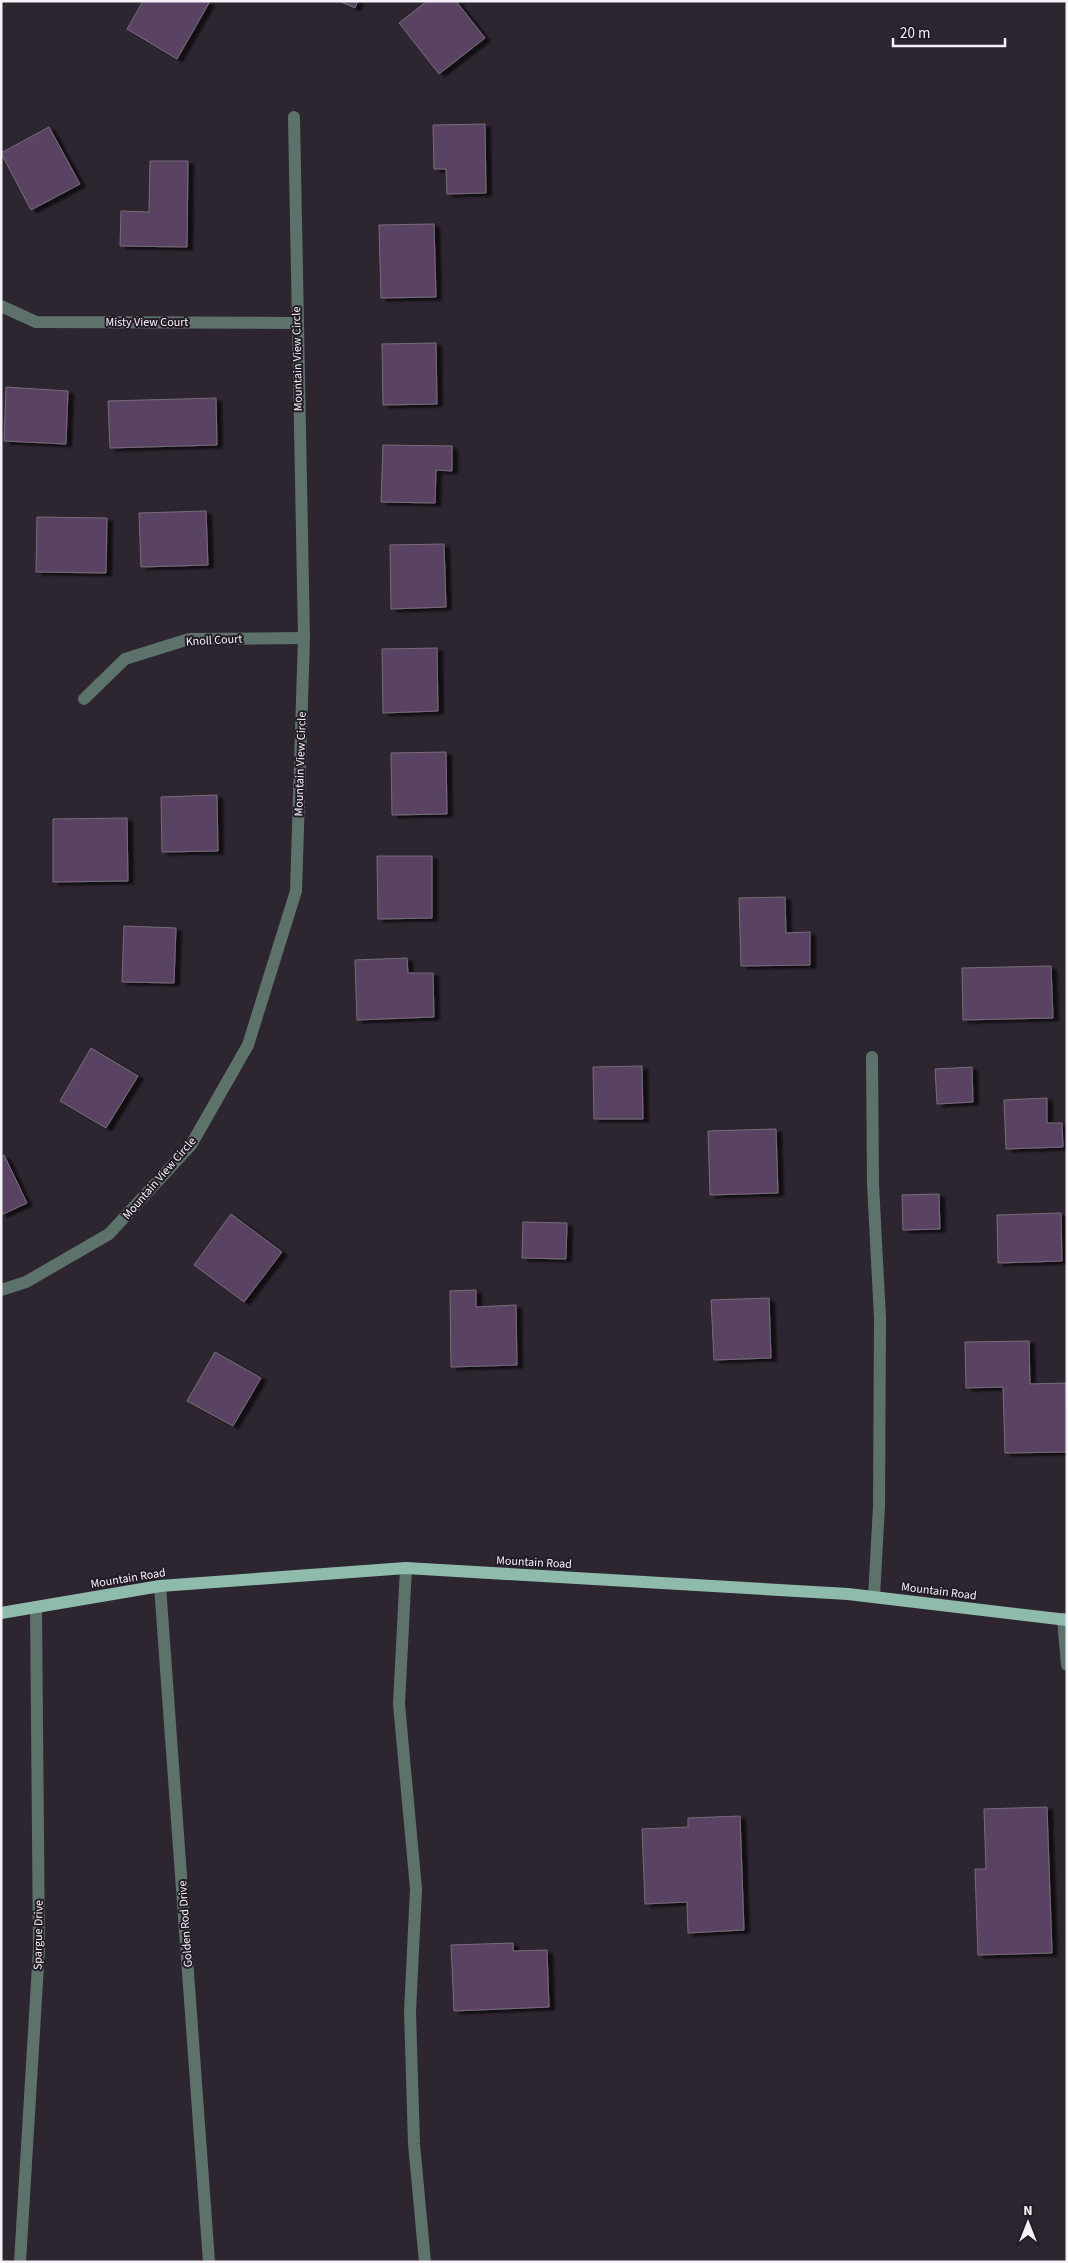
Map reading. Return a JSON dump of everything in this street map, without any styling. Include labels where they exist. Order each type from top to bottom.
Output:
[{"type":"main road","name":"Mountain Road","points":[[1,1613],[160,1586],[406,1568],[874,1597],[1065,1620]]},
{"type":"street","name":"Mountain View Circle","points":[[1,1290],[26,1282],[109,1234],[191,1145],[248,1045],[296,891],[304,638],[296,323],[294,117]]},
{"type":"street","name":"Misty View Court","points":[[1,306],[36,322],[296,323]]},
{"type":"street","name":"Knoll Court","points":[[84,699],[124,660],[189,639],[304,638]]},
{"type":"street","points":[[872,1057],[873,1184],[880,1318],[878,1506],[874,1597]]},
{"type":"street","points":[[406,1568],[399,1704],[416,1890],[410,2012],[414,2144],[425,2262]]},
{"type":"street","name":"Golden Rod Drive","points":[[160,1586],[209,2262]]},
{"type":"street","name":"Spargue Drive","points":[[20,2262],[39,1949],[36,1607]]},
{"type":"street","points":[[1065,1620],[1067,1665]]},
{"type":"building","points":[[143,1],[206,1],[209,3],[177,59],[127,29]]},
{"type":"building","points":[[339,1],[358,1],[355,8]]},
{"type":"building","points":[[427,1],[456,1],[485,38],[439,74],[399,23]]},
{"type":"building","points":[[485,124],[486,193],[447,194],[446,169],[434,169],[433,125]]},
{"type":"building","points":[[49,127],[80,184],[31,210],[1,153]]},
{"type":"building","points":[[150,161],[188,161],[187,247],[120,246],[121,211],[149,212]]},
{"type":"building","points":[[434,224],[436,297],[381,298],[379,225]]},
{"type":"building","points":[[436,343],[437,404],[383,405],[382,344]]},
{"type":"building","points":[[6,387],[68,391],[66,444],[4,441]]},
{"type":"building","points":[[216,398],[217,445],[110,448],[108,401]]},
{"type":"building","points":[[383,445],[452,446],[452,471],[436,470],[435,503],[381,502]]},
{"type":"building","points":[[206,511],[208,565],[141,567],[139,513]]},
{"type":"building","points":[[37,517],[107,518],[106,573],[36,572]]},
{"type":"building","points":[[444,544],[446,607],[391,609],[390,545]]},
{"type":"building","points":[[437,648],[438,711],[383,713],[382,649]]},
{"type":"building","points":[[446,752],[447,814],[392,815],[391,753]]},
{"type":"building","points":[[217,795],[218,851],[162,852],[161,797]]},
{"type":"building","points":[[127,818],[128,881],[53,882],[53,819]]},
{"type":"building","points":[[377,856],[432,856],[432,918],[378,919]]},
{"type":"building","points":[[785,897],[786,933],[810,932],[810,965],[741,966],[739,898]]},
{"type":"building","points":[[124,926],[176,928],[174,983],[122,982]]},
{"type":"building","points":[[407,958],[408,973],[433,973],[434,1017],[357,1020],[355,960]]},
{"type":"building","points":[[1051,966],[1053,1018],[963,1020],[962,968]]},
{"type":"building","points":[[91,1048],[138,1076],[106,1128],[60,1101]]},
{"type":"building","points":[[642,1066],[643,1119],[594,1119],[593,1067]]},
{"type":"building","points":[[972,1067],[973,1102],[937,1104],[935,1069]]},
{"type":"building","points":[[1047,1098],[1047,1123],[1062,1123],[1063,1147],[1006,1149],[1004,1100]]},
{"type":"building","points":[[776,1129],[778,1193],[710,1195],[708,1131]]},
{"type":"building","points":[[4,1155],[27,1203],[1,1215],[1,1156]]},
{"type":"building","points":[[939,1194],[940,1229],[903,1230],[902,1195]]},
{"type":"building","points":[[1061,1213],[1062,1261],[998,1263],[997,1215]]},
{"type":"building","points":[[231,1214],[282,1252],[244,1302],[194,1265]]},
{"type":"building","points":[[523,1222],[567,1223],[566,1259],[522,1258]]},
{"type":"building","points":[[476,1290],[476,1307],[516,1305],[517,1365],[451,1367],[450,1291]]},
{"type":"building","points":[[769,1298],[771,1358],[714,1360],[711,1300]]},
{"type":"building","points":[[1029,1341],[1030,1384],[1066,1383],[1067,1452],[1005,1453],[1003,1387],[966,1388],[965,1342]]},
{"type":"building","points":[[215,1352],[261,1378],[233,1426],[187,1401]]},
{"type":"building","points":[[1047,1807],[1052,1953],[978,1955],[975,1869],[986,1869],[984,1809]]},
{"type":"building","points":[[740,1816],[744,1930],[688,1933],[687,1902],[645,1904],[642,1829],[688,1827],[688,1818]]},
{"type":"building","points":[[513,1943],[513,1951],[547,1950],[549,2007],[454,2011],[451,1945]]}]
